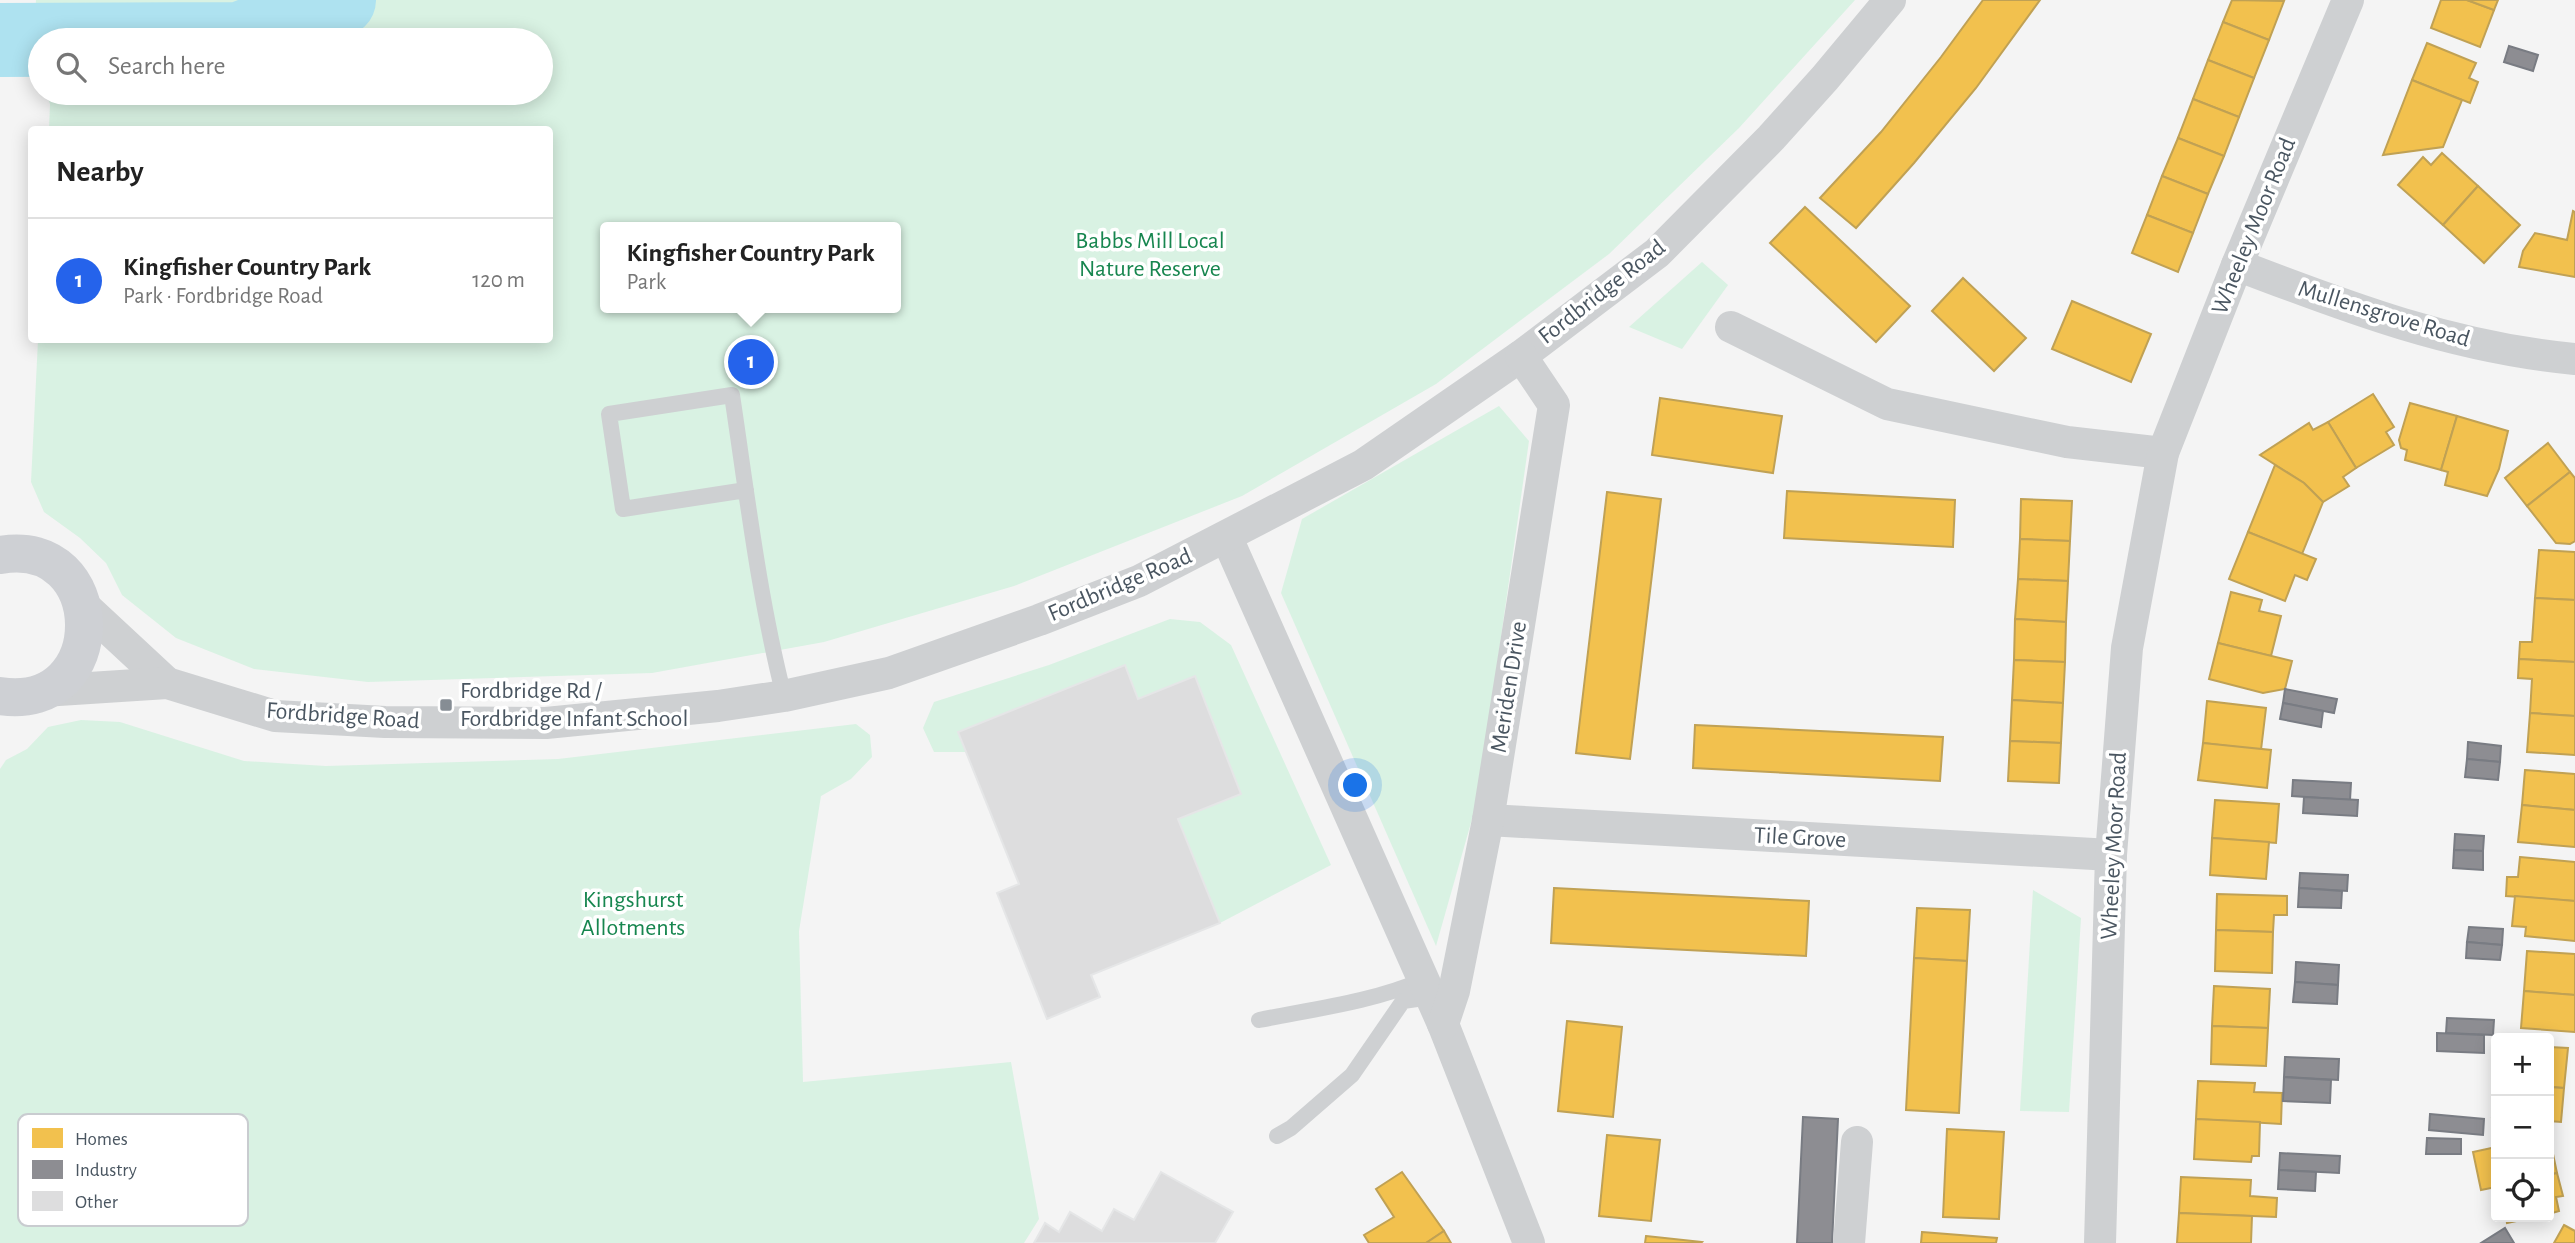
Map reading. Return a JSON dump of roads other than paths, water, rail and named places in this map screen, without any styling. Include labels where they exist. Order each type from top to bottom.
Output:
[{"type":"street","name":"Fordbridge Road","points":[[16,700],[167,683],[275,716],[385,722],[545,723],[718,706],[784,696],[902,669],[1139,581],[1363,466],[1521,356],[1657,253],[1771,138],[1890,0]]},
{"type":"street","name":"Wheeley Moor Road","points":[[2100,1243],[2111,855],[2127,648],[2163,453],[2237,265],[2348,0]]},
{"type":"street","name":"Mullensgrove Road","points":[[2237,265],[2356,310],[2440,336],[2575,359]]},
{"type":"street","points":[[1731,327],[1887,404],[2067,442],[2163,453]]},
{"type":"street","name":"Meriden Drive","points":[[1432,1000],[1454,991],[1488,820],[1554,405],[1521,356]]},
{"type":"street","points":[[1227,538],[1432,1000],[1529,1243]]},
{"type":"street","points":[[10,548],[52,564],[63,572],[83,604],[85,631],[78,657],[69,672],[54,685],[16,700]]},
{"type":"street","name":"Fordbridge Road","points":[[83,604],[167,683]]},
{"type":"street","name":"Tile Grove","points":[[1488,820],[2111,855]]},
{"type":"street","points":[[1849,1243],[1857,1142]]},
{"type":"lane","points":[[746,490],[623,509],[609,414],[732,395],[776,666],[784,696]]},
{"type":"lane","points":[[1259,1020],[1335,1006],[1399,990],[1432,1000]]},
{"type":"lane","points":[[1277,1136],[1291,1128],[1352,1075],[1403,1001],[1432,1000]]},
{"type":"waterway","points":[[268,28],[339,0]]},
{"type":"waterway","points":[[0,40],[28,40]]},
{"type":"place","name":"Kingfisher Country Park","points":[[751,362]]},
{"type":"place","name":"Fordbridge Rd / Fordbridge Infant School","points":[[446,705]]},
{"type":"park label","name":"Babbs Mill Local Nature Reserve","points":[[1150,255]]},
{"type":"park label","name":"Kingshurst Allotments","points":[[633,914]]}]
